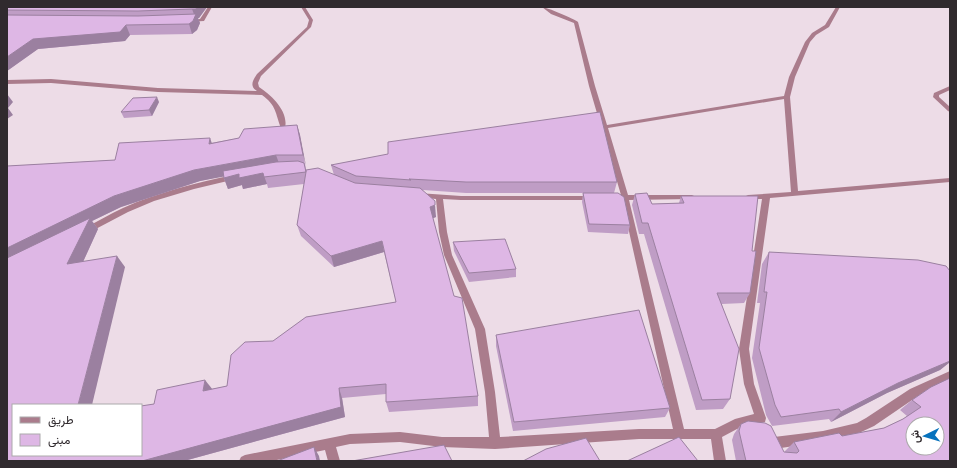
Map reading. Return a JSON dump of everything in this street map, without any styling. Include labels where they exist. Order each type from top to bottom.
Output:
[{"type":"street","points":[[180,22],[202,20],[210,7]]},
{"type":"street","points":[[544,7],[552,14],[572,19],[576,22],[592,86],[625,198],[680,434]]},
{"type":"street","points":[[795,194],[787,97],[792,77],[808,42],[814,34],[827,26],[838,7]]},
{"type":"street","points":[[283,127],[282,115],[274,101],[256,88],[256,83],[259,75],[309,27],[311,20],[305,8]]},
{"type":"street","points":[[7,82],[51,81],[158,90],[264,93]]},
{"type":"street","points":[[950,88],[936,94],[936,97],[950,110]]},
{"type":"street","points":[[605,127],[787,97]]},
{"type":"street","points":[[80,234],[125,210],[200,184],[238,176]]},
{"type":"street","points":[[743,197],[795,194],[950,180]]},
{"type":"street","points":[[409,194],[439,196],[605,198],[703,197]]},
{"type":"street","points":[[439,196],[443,232],[448,255],[480,329],[490,392],[495,443]]},
{"type":"street","points":[[766,196],[760,259],[744,349],[745,367],[751,394],[761,418],[780,455]]},
{"type":"street","points":[[771,436],[838,434],[850,431],[870,422],[921,388],[950,376]]},
{"type":"street","points":[[245,461],[350,439],[400,437],[442,442],[495,443],[639,434],[716,434],[735,424],[761,418]]},
{"type":"street","points":[[716,434],[720,461]]},
{"type":"street","points":[[329,444],[334,461]]},
{"type":"building","points":[[7,7],[197,7],[196,9],[138,11],[7,10]]},
{"type":"building","points":[[196,14],[193,21],[189,24],[126,25],[120,32],[33,39],[7,57],[7,15],[138,16]]},
{"type":"building","points":[[157,97],[149,110],[121,112],[133,98]]},
{"type":"building","points":[[600,112],[617,182],[466,182],[409,179],[411,180],[356,176],[331,165],[388,154],[388,142]]},
{"type":"building","points":[[297,125],[303,155],[276,155],[194,170],[114,196],[7,248],[7,166],[115,160],[119,143],[210,138],[209,144],[239,138],[244,129]]},
{"type":"building","points":[[298,161],[304,163],[306,172],[264,177],[263,173],[239,178],[239,174],[224,178],[223,171],[276,162]]},
{"type":"building","points":[[318,168],[355,183],[420,188],[435,201],[435,205],[430,207],[454,296],[462,298],[478,396],[386,402],[386,384],[339,388],[341,407],[142,461],[7,461],[7,258],[90,218],[67,264],[117,256],[78,404],[12,404],[12,456],[142,456],[142,406],[154,404],[157,390],[205,380],[203,391],[227,386],[231,355],[245,342],[273,341],[306,317],[396,302],[382,241],[331,256],[297,225],[306,170]]},
{"type":"building","points":[[583,193],[618,193],[624,197],[630,225],[589,224]]},
{"type":"building","points":[[647,193],[652,204],[684,203],[681,196],[758,196],[752,251],[756,251],[750,293],[717,293],[739,349],[730,399],[702,400],[648,223],[642,223],[635,194]]},
{"type":"building","points":[[505,239],[516,269],[469,273],[453,242]]},
{"type":"building","points":[[769,252],[918,260],[946,266],[950,271],[950,361],[898,383],[841,412],[839,409],[781,417],[775,405],[759,348],[767,292],[764,292]]},
{"type":"building","points":[[639,310],[670,408],[514,422],[496,335]]},
{"type":"building","points":[[950,378],[950,461],[746,461],[739,431],[741,424],[748,421],[765,423],[771,426],[784,452],[797,453],[799,451],[794,442],[839,433],[842,436],[884,428],[905,418],[905,456],[945,456],[945,416],[908,416],[921,407],[912,400],[931,387]]},
{"type":"building","points":[[679,437],[698,461],[627,461]]},
{"type":"building","points":[[586,438],[600,461],[523,461],[546,449]]},
{"type":"building","points":[[444,445],[452,461],[352,461]]},
{"type":"building","points":[[314,447],[317,461],[277,461]]}]
